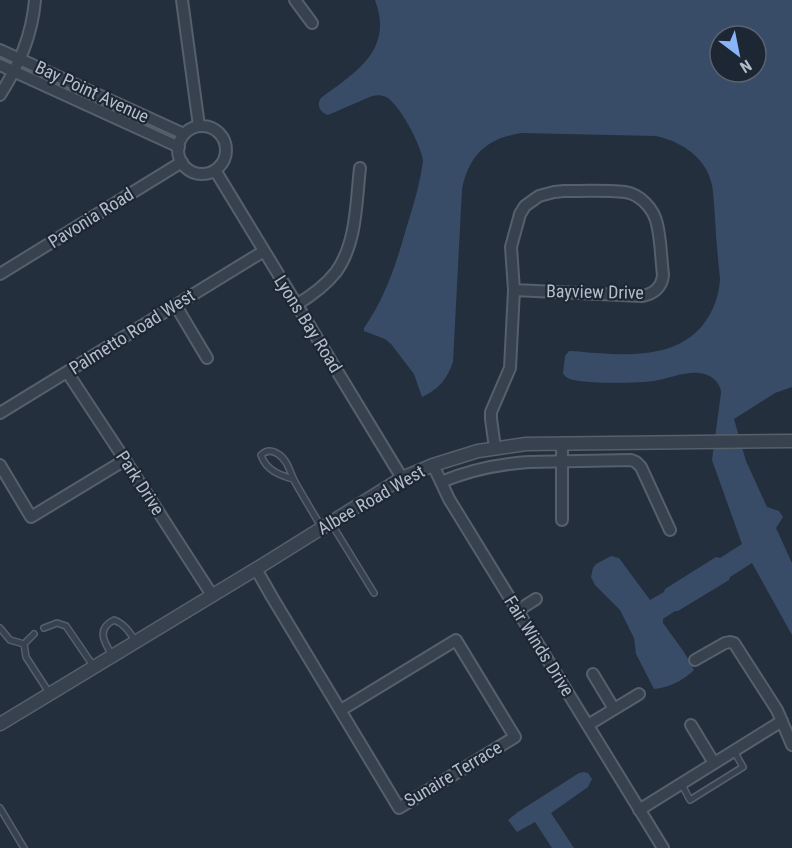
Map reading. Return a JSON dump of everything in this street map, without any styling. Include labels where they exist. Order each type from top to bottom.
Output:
[{"type":"street","points":[[0,96],[21,60],[32,26],[34,0]]},
{"type":"street","points":[[182,0],[199,126]]},
{"type":"street","points":[[295,0],[312,23]]},
{"type":"street","name":"Bay Point Avenue","points":[[0,50],[184,134]]},
{"type":"street","name":"Bay Point Avenue","points":[[0,65],[179,147]]},
{"type":"street","points":[[199,126],[214,128],[224,138],[226,145],[225,159],[220,166],[208,173],[200,174],[186,168],[179,156],[179,147],[184,134],[199,126]]},
{"type":"street","name":"Pavonia Road","points":[[0,274],[182,162]]},
{"type":"street","points":[[296,305],[327,282],[342,262],[353,226],[360,168]]},
{"type":"street","name":"Lyons Bay Road","points":[[215,170],[402,478]]},
{"type":"street","name":"Bayview Drive","points":[[495,448],[491,412],[510,368],[514,290],[511,247],[520,214],[525,206],[539,196],[554,192],[626,192],[643,201],[653,213],[657,225],[663,275],[662,283],[655,291],[642,296],[514,290]]},
{"type":"street","name":"Palmetto Road West","points":[[0,413],[264,251]]},
{"type":"street","points":[[176,306],[207,358]]},
{"type":"street","name":"Park Drive","points":[[67,372],[212,595]]},
{"type":"street","name":"Albee Road West","points":[[0,724],[402,478],[433,465],[463,455],[526,444],[792,441]]},
{"type":"street","points":[[562,443],[562,520]]},
{"type":"street","points":[[0,465],[31,517],[125,460]]},
{"type":"street","points":[[441,482],[467,472],[493,466],[528,462],[631,460],[641,467],[670,530]]},
{"type":"street","name":"Fair Winds Drive","points":[[433,465],[449,499],[663,848]]},
{"type":"street","name":"Sunaire Terrace","points":[[256,569],[399,808],[516,737],[456,640],[341,710]]},
{"type":"street","points":[[517,611],[536,599]]},
{"type":"street","points":[[695,660],[725,644],[734,643],[777,710],[792,746]]},
{"type":"street","points":[[593,674],[614,709]]},
{"type":"street","points":[[588,725],[639,694]]},
{"type":"street","points":[[639,810],[782,721]]},
{"type":"street","points":[[691,725],[714,763]]},
{"type":"lane","points":[[293,479],[278,475],[269,468],[261,455],[270,451],[282,457],[293,479],[375,593]]},
{"type":"lane","points":[[113,656],[104,641],[103,631],[107,624],[114,620],[120,622],[136,642]]},
{"type":"lane","points":[[44,627],[57,623],[66,626],[94,667]]},
{"type":"lane","points":[[0,628],[10,640],[24,644]]},
{"type":"lane","points":[[34,634],[24,644],[26,657],[50,694]]},
{"type":"lane","points":[[681,783],[690,800],[743,766],[734,751]]},
{"type":"lane","points":[[0,808],[24,848]]},
{"type":"water","points":[[375,0],[792,0],[792,387],[775,393],[734,419],[746,461],[767,507],[779,511],[783,517],[776,528],[792,563],[792,635],[752,563],[730,577],[729,580],[663,619],[663,623],[694,670],[676,683],[654,689],[636,654],[634,638],[620,610],[595,585],[591,577],[596,564],[611,556],[619,558],[650,600],[716,557],[720,558],[742,544],[712,460],[721,393],[716,381],[702,373],[694,373],[654,381],[594,382],[572,380],[563,373],[565,356],[569,351],[611,354],[654,352],[667,349],[692,336],[706,321],[717,298],[720,279],[713,189],[704,166],[692,152],[684,147],[656,136],[522,133],[510,135],[489,144],[469,167],[462,189],[453,362],[442,383],[422,397],[414,374],[391,344],[385,339],[364,331],[364,328],[384,293],[398,255],[414,204],[423,161],[422,154],[403,116],[386,97],[372,96],[328,115],[321,110],[319,105],[321,98],[347,79],[368,58],[380,33],[380,18]]},
{"type":"water","points":[[579,773],[588,773],[592,779],[588,787],[551,813],[574,848],[552,848],[535,822],[517,832],[508,820]]}]
